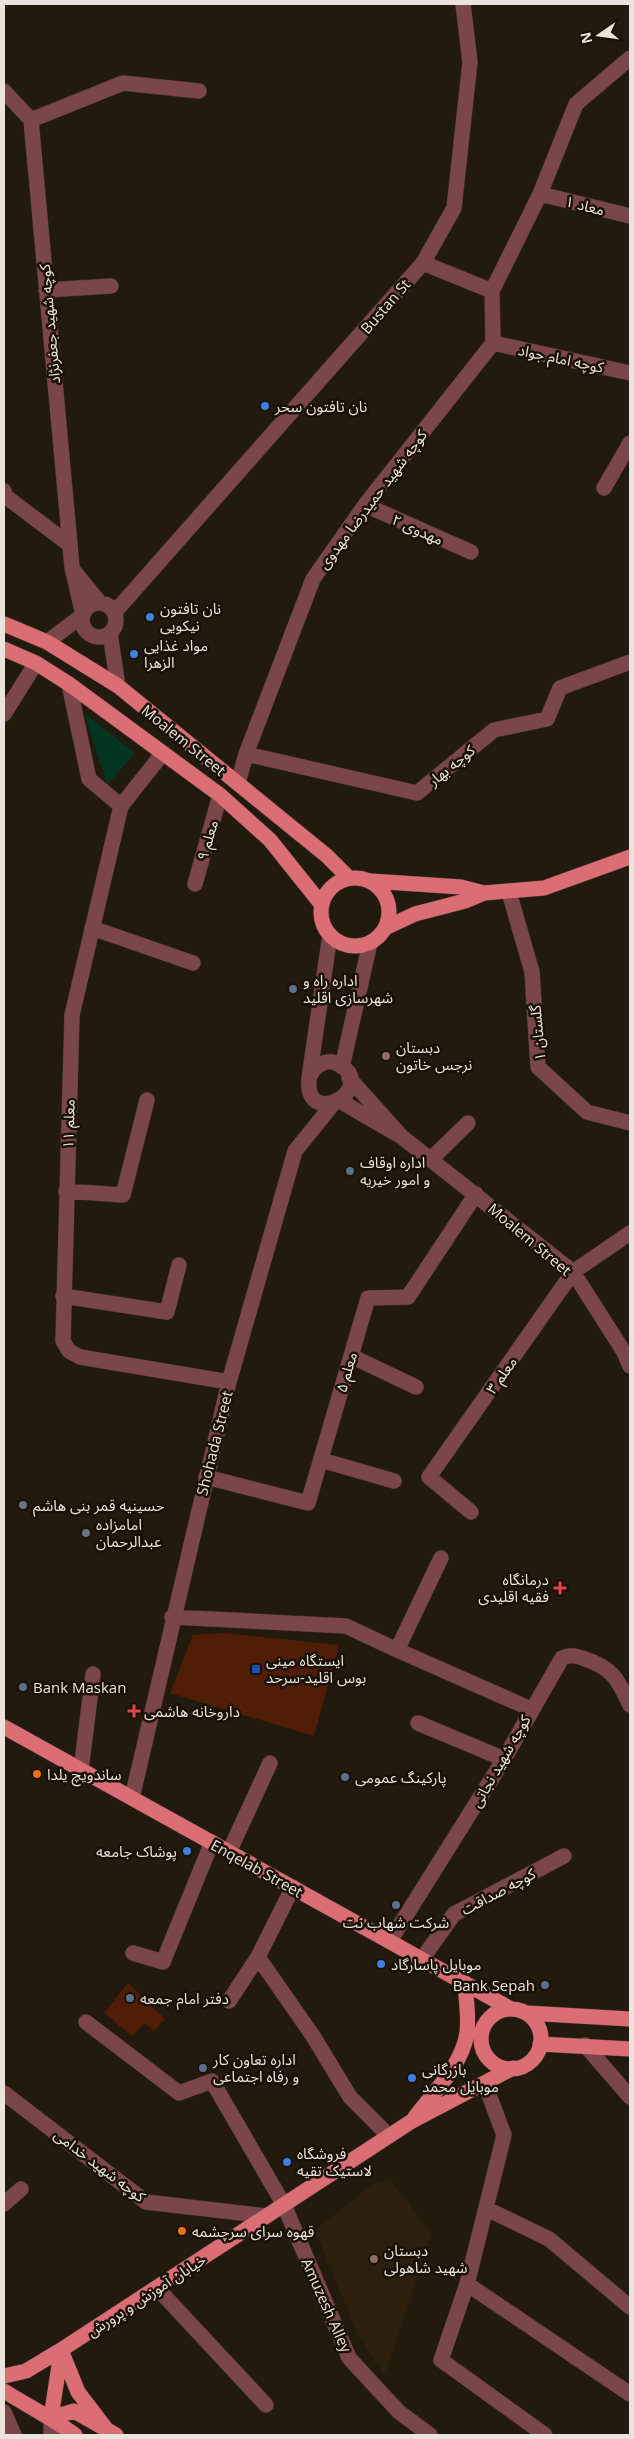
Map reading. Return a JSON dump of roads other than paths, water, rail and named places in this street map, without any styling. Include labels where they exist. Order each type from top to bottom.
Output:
[{"type":"main road","name":"Moalem Street","points":[[4,624],[47,642],[118,686],[238,783],[350,878]]},
{"type":"main road","name":"Moalem Street","points":[[4,649],[36,663],[69,684],[220,795],[270,840],[322,905]]},
{"type":"main road","points":[[484,893],[465,901],[414,914],[386,928],[370,943],[362,946],[344,945],[330,935],[324,926],[322,905],[331,887],[350,878],[461,887],[484,893],[509,892],[544,888],[630,857]]},
{"type":"main road","points":[[370,881],[386,896],[389,907],[389,918],[386,928]]},
{"type":"main road","name":"Enqelab Street","points":[[4,1727],[511,2008]]},
{"type":"main road","points":[[412,2121],[452,2067],[464,2046],[468,2015],[465,1983]]},
{"type":"main road","points":[[527,2013],[538,2026],[540,2044],[531,2061],[513,2068],[496,2064],[489,2059],[482,2044],[484,2027],[488,2019],[502,2010],[511,2008],[527,2013],[630,2019]]},
{"type":"main road","points":[[540,2044],[630,2049]]},
{"type":"main road","name":"خیابان آموزش و پرورش","points":[[4,2376],[26,2371],[61,2350],[412,2121],[513,2068]]},
{"type":"main road","points":[[52,2418],[61,2350]]},
{"type":"main road","points":[[61,2350],[78,2392],[112,2432]]},
{"type":"main road","points":[[4,2391],[33,2410],[52,2418],[75,2435]]},
{"type":"main road","points":[[52,2418],[74,2411],[112,2432]]},
{"type":"street","name":"Bustan St","points":[[114,613],[422,263],[454,208],[470,62],[463,4]]},
{"type":"street","points":[[493,343],[492,291],[540,194],[576,104],[630,58]]},
{"type":"street","points":[[4,91],[31,120],[123,83],[199,90]]},
{"type":"street","name":"کوچه شهید جعفرنژاد","points":[[31,120],[72,568],[82,615]]},
{"type":"street","name":"معاد ۱","points":[[540,194],[630,216]]},
{"type":"street","points":[[422,263],[492,291]]},
{"type":"street","points":[[46,290],[111,286]]},
{"type":"street","name":"کوچه امام جواد","points":[[493,343],[630,373]]},
{"type":"street","name":"کوچه شهید حمیدرضا مهدوی","points":[[238,783],[246,754],[313,579],[365,505],[493,343]]},
{"type":"street","points":[[604,488],[630,443]]},
{"type":"street","points":[[4,490],[5,496],[70,545]]},
{"type":"street","name":"مهدوی ۲","points":[[365,505],[471,552]]},
{"type":"street","points":[[72,568],[100,603]]},
{"type":"street","points":[[47,642],[82,615],[89,606],[100,603],[106,604],[114,613],[115,623],[110,633],[118,686]]},
{"type":"street","points":[[82,615],[83,627],[90,634],[100,637],[110,633]]},
{"type":"street","name":"کوچه بهار","points":[[246,754],[417,793],[494,730],[547,719],[560,688],[630,662]]},
{"type":"street","points":[[4,714],[36,663]]},
{"type":"street","points":[[69,684],[89,779],[121,806]]},
{"type":"street","name":"معلم ۱۱","points":[[163,753],[121,806],[72,1015],[63,1341],[69,1351],[80,1357],[229,1382]]},
{"type":"street","name":"معلم ۹","points":[[195,884],[220,795]]},
{"type":"street","name":"گلستان ۱","points":[[509,892],[532,972],[538,1067],[587,1112],[630,1123]]},
{"type":"street","points":[[92,928],[193,963]]},
{"type":"street","points":[[330,935],[309,1078],[310,1092],[314,1097],[326,1104],[337,1102],[348,1091],[346,1072],[370,943]]},
{"type":"street","points":[[309,1078],[312,1071],[323,1063],[336,1063],[346,1072]]},
{"type":"street","name":"Moalem Street","points":[[346,1072],[402,1137]]},
{"type":"street","points":[[66,1191],[123,1195],[147,1100]]},
{"type":"street","name":"Moalem Street","points":[[337,1102],[402,1137],[574,1272],[624,1352],[630,1366]]},
{"type":"street","name":"Shohada Street","points":[[132,1798],[172,1617],[229,1382],[294,1151],[337,1102]]},
{"type":"street","points":[[431,1159],[468,1123]]},
{"type":"street","name":"معلم ۵","points":[[206,1477],[308,1503],[368,1298],[408,1297],[476,1194]]},
{"type":"street","name":"معلم ۳","points":[[471,1512],[429,1477],[574,1272],[630,1233]]},
{"type":"street","points":[[63,1296],[166,1312],[179,1265]]},
{"type":"street","points":[[351,1356],[416,1387]]},
{"type":"street","points":[[321,1460],[394,1481]]},
{"type":"street","points":[[397,1650],[441,1558]]},
{"type":"street","points":[[172,1617],[346,1626],[531,1708]]},
{"type":"street","name":"کوچه شهید نجاتی","points":[[390,1941],[504,1758],[560,1660],[571,1656],[598,1663],[612,1673],[630,1705]]},
{"type":"street","points":[[81,1770],[93,1674]]},
{"type":"street","points":[[418,1723],[504,1758]]},
{"type":"street","points":[[229,1852],[270,1763]]},
{"type":"street","points":[[133,1953],[163,1962],[212,1842]]},
{"type":"street","name":"کوچه صداقت","points":[[422,1959],[454,1914],[564,1856]]},
{"type":"street","points":[[229,2000],[258,1957],[293,1887]]},
{"type":"street","points":[[258,1957],[313,2036],[350,2097],[389,2136]]},
{"type":"street","name":"Amuzesh Alley","points":[[86,2022],[179,2093],[212,2081],[284,2205],[349,2358],[399,2412],[430,2435]]},
{"type":"street","points":[[585,2045],[630,2097]]},
{"type":"street","points":[[485,2084],[504,2135],[467,2284],[441,2360],[545,2435]]},
{"type":"street","name":"کوچه شهید خدامی","points":[[4,2092],[146,2202],[267,2216]]},
{"type":"street","points":[[4,2204],[21,2189]]},
{"type":"street","points":[[487,2209],[549,2239],[630,2307]]},
{"type":"street","points":[[467,2284],[630,2394]]},
{"type":"street","points":[[157,2288],[266,2405]]},
{"type":"street","points":[[4,2412],[14,2435]]},
{"type":"street","points":[[51,2435],[52,2418]]},
{"type":"place","name":"نان تافتون سحر","points":[[265,406]]},
{"type":"place","name":"نان تافتون نیکویی","points":[[150,617]]},
{"type":"place","name":"مواد غذایی الزهرا","points":[[134,654]]},
{"type":"place","name":"اداره راه و شهرسازی اقلید","points":[[293,989]]},
{"type":"place","name":"دبستان نرجس خاتون","points":[[386,1056]]},
{"type":"place","name":"اداره اوقاف و امور خیریه","points":[[350,1171]]},
{"type":"place","name":"حسینیه قمر بنی هاشم","points":[[23,1505]]},
{"type":"place","name":"امامزاده عبدالرحمان","points":[[86,1533]]},
{"type":"place","name":"درمانگاه فقیه اقلیدی","points":[[560,1588]]},
{"type":"place","name":"ایستگاه مینی بوس اقلید-سرحد","points":[[256,1669]]},
{"type":"place","name":"Bank Maskan","points":[[23,1687]]},
{"type":"place","name":"داروخانه هاشمی","points":[[134,1711]]},
{"type":"place","name":"ساندویچ یلدا","points":[[37,1774]]},
{"type":"place","name":"پارکینگ عمومی","points":[[345,1777]]},
{"type":"place","name":"پوشاک جامعه","points":[[187,1851]]},
{"type":"place","name":"شرکت شهاب نت","points":[[396,1905]]},
{"type":"place","name":"موبایل پاسارگاد","points":[[381,1964]]},
{"type":"place","name":"Bank Sepah","points":[[545,1985]]},
{"type":"place","name":"دفتر امام جمعه","points":[[130,1998]]},
{"type":"place","name":"اداره تعاون کار و رفاه اجتماعی","points":[[203,2068]]},
{"type":"place","name":"بازرگانی موبایل محمد","points":[[412,2078]]},
{"type":"place","name":"فروشگاه لاستیک تقیه","points":[[287,2162]]},
{"type":"place","name":"قهوه سرای سرچشمه","points":[[182,2231]]},
{"type":"place","name":"دبستان شهید شاهولی","points":[[374,2259]]}]
